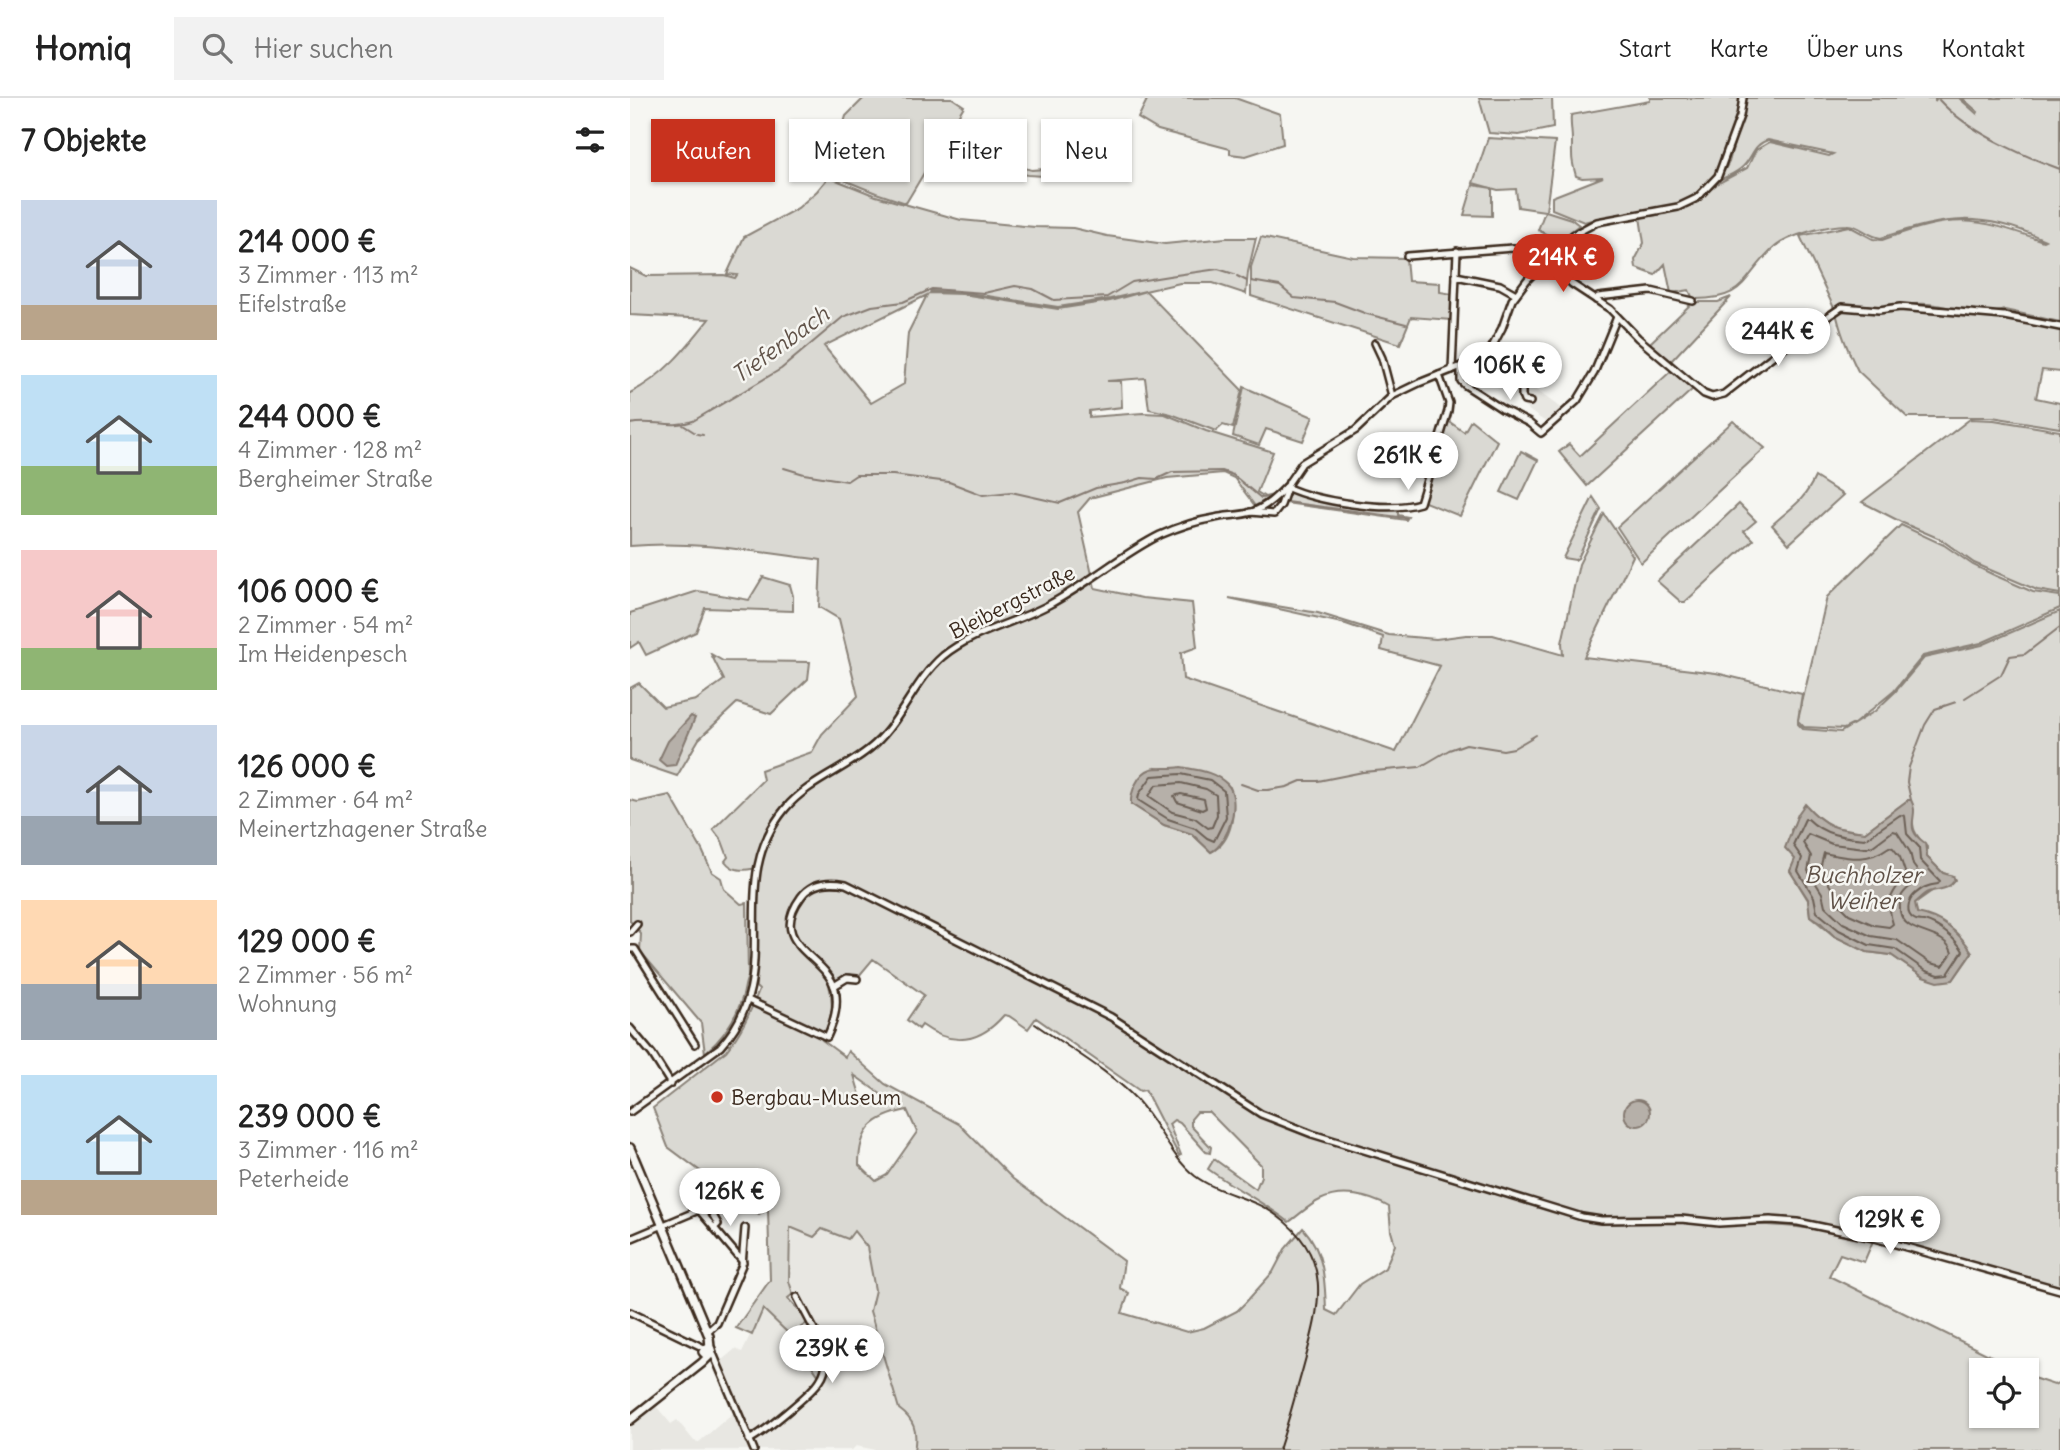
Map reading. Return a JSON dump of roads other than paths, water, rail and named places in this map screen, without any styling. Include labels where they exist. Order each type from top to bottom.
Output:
[{"type":"main road","points":[[630,1148],[706,1335],[706,1350],[700,1365],[631,1420]]},
{"type":"street","points":[[1547,262],[1556,259],[1553,254],[1573,235],[1597,222],[1678,207],[1697,198],[1718,176],[1740,116],[1743,98]]},
{"type":"street","points":[[1407,256],[1521,248],[1536,251],[1572,284],[1617,317],[1704,394],[1712,397],[1724,394],[1792,341],[1842,307],[1879,310],[1900,307],[2004,316],[2060,327]]},
{"type":"street","points":[[1452,370],[1457,251]]},
{"type":"street","name":"Bleibergstraße","points":[[630,1112],[707,1059],[733,1034],[748,1000],[755,968],[754,878],[767,835],[785,809],[819,781],[877,743],[941,658],[978,635],[1029,616],[1056,602],[1157,537],[1181,526],[1263,507],[1286,487],[1302,463],[1356,430],[1392,396],[1474,361],[1491,349],[1517,294],[1547,262]]},
{"type":"street","points":[[1456,276],[1500,285],[1517,294]]},
{"type":"street","points":[[1596,300],[1598,297],[1651,291],[1693,300]]},
{"type":"street","points":[[1461,366],[1460,377],[1465,385],[1541,433],[1577,401],[1594,373],[1617,317]]},
{"type":"street","points":[[1374,343],[1382,358],[1392,396]]},
{"type":"street","points":[[1263,507],[1259,511],[1260,514],[1274,514],[1281,505],[1286,487],[1303,495],[1363,505],[1420,503],[1448,411],[1449,403],[1439,375]]},
{"type":"street","points":[[1522,378],[1522,396],[1524,401],[1530,402]]},
{"type":"street","points":[[1275,499],[1280,500],[1281,505]]},
{"type":"street","name":"Bleibergstraße","points":[[1250,512],[1260,514]]},
{"type":"street","points":[[748,1000],[827,1037],[835,1016],[834,986],[799,947],[793,937],[791,923],[794,909],[805,891],[823,883],[846,884],[1111,1017],[1261,1114],[1312,1134],[1582,1217],[1601,1220],[1681,1219],[1719,1223],[1770,1220],[1798,1222],[1874,1238],[2060,1290]]},
{"type":"street","points":[[630,932],[637,924]]},
{"type":"street","points":[[631,948],[635,949],[695,1044]]},
{"type":"street","points":[[834,986],[847,978],[857,979]]},
{"type":"street","points":[[630,1028],[652,1054],[671,1084]]},
{"type":"street","points":[[630,1239],[699,1210],[728,1193]]},
{"type":"street","points":[[708,1205],[718,1220],[714,1228]]},
{"type":"street","points":[[699,1210],[743,1262]]},
{"type":"street","points":[[706,1350],[706,1335],[717,1323],[743,1262],[745,1228]]},
{"type":"street","points":[[750,1440],[814,1387],[824,1373],[824,1348],[797,1297]]},
{"type":"street","points":[[630,1312],[706,1350],[718,1366],[754,1450]]},
{"type":"street","points":[[700,1365],[712,1362],[718,1366]]},
{"type":"water","points":[[691,716],[695,718],[675,765],[666,766],[659,760],[668,741]]},
{"type":"water","points":[[1181,767],[1217,776],[1231,791],[1233,810],[1228,830],[1223,840],[1211,852],[1192,834],[1164,825],[1131,804],[1136,784],[1146,771],[1153,768]]},
{"type":"water","name":"Buchholzer Weiher","points":[[1911,800],[1913,806],[1914,832],[1925,843],[1927,857],[1943,873],[1953,876],[1955,880],[1946,888],[1927,893],[1915,903],[1917,913],[1934,918],[1949,927],[1962,938],[1972,952],[1953,980],[1938,982],[1923,977],[1891,955],[1867,952],[1834,936],[1810,916],[1808,899],[1790,871],[1795,859],[1785,848],[1798,814],[1805,804],[1832,826],[1865,832]]},
{"type":"water","points":[[1637,1100],[1646,1104],[1650,1113],[1646,1122],[1637,1126],[1628,1122],[1624,1113],[1628,1104]]},
{"type":"waterway","points":[[1939,100],[1979,132],[2060,169]]},
{"type":"waterway","name":"Tiefenbach","points":[[630,424],[677,424],[693,421],[781,369],[843,317],[872,306],[903,302],[932,289],[984,293],[1015,286],[1033,289],[1054,300],[1107,297],[1132,282],[1169,276],[1218,269],[1234,274]]},
{"type":"waterway","name":"Tiefenbach","points":[[1237,276],[1247,281]]},
{"type":"waterway","name":"Tiefenbach","points":[[1251,281],[1280,286],[1294,298],[1335,302],[1406,324]]},
{"type":"waterway","points":[[683,425],[694,432]]},
{"type":"waterway","points":[[697,434],[703,435]]},
{"type":"waterway","points":[[784,468],[847,481],[856,475],[893,475],[949,482],[983,495],[1011,492],[1060,503],[1096,488],[1142,478],[1157,479],[1172,472],[1222,471],[1233,475],[1261,498],[1270,497]]},
{"type":"waterway","points":[[1286,502],[1406,518]]},
{"type":"waterway","points":[[1965,698],[2001,675],[2010,656],[2025,654],[2060,627]]},
{"type":"waterway","points":[[1911,800],[1907,782],[1909,767],[1925,725],[1935,709],[1956,702]]},
{"type":"waterway","points":[[1241,784],[1258,790],[1268,790],[1287,787],[1301,781],[1420,767],[1449,750],[1466,744],[1503,750],[1514,748],[1536,735]]},
{"type":"railway","points":[[1035,1024],[1102,1070],[1137,1100],[1178,1159],[1195,1176],[1267,1209],[1295,1232],[1308,1249],[1315,1267],[1317,1305],[1309,1346],[1279,1450]]},
{"type":"place","name":"Bergbau-Museum","points":[[717,1097]]}]
